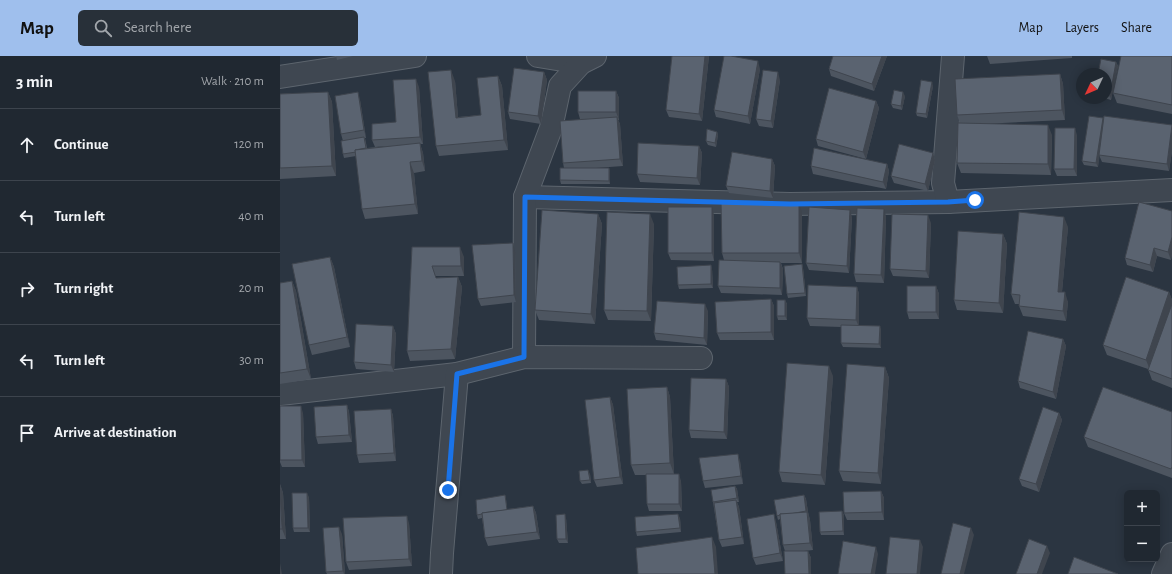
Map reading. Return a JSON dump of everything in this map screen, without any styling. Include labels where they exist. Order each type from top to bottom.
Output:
[{"type":"street","points":[[280,77],[414,56]]},
{"type":"street","points":[[538,56],[588,60]]},
{"type":"street","points":[[948,202],[943,183],[953,56]]},
{"type":"street","points":[[524,357],[525,197],[551,128],[560,86],[588,60]]},
{"type":"street","points":[[525,197],[790,204],[948,202],[1172,190]]},
{"type":"street","points":[[280,394],[457,374],[524,357],[701,358]]},
{"type":"street","points":[[442,574],[442,553],[457,374]]},
{"type":"street","points":[[1162,574],[1172,554]]},
{"type":"building","points":[[672,56],[705,56],[699,114],[666,110]]},
{"type":"building","points":[[724,56],[758,61],[748,116],[714,110]]},
{"type":"building","points":[[833,56],[882,56],[872,84],[829,69]]},
{"type":"building","points":[[1121,56],[1172,56],[1172,105],[1113,93]]},
{"type":"building","points":[[1101,59],[1116,62],[1112,85],[1112,68],[1099,68]]},
{"type":"building","points":[[514,68],[544,72],[538,116],[508,112]]},
{"type":"building","points":[[451,70],[456,118],[481,115],[477,78],[498,76],[504,140],[436,146],[428,72]]},
{"type":"building","points":[[763,70],[778,72],[771,121],[756,119]]},
{"type":"building","points":[[1060,74],[1062,110],[957,115],[955,79]]},
{"type":"building","points":[[416,79],[420,137],[372,140],[372,124],[396,122],[393,80]]},
{"type":"building","points":[[921,80],[932,82],[926,114],[916,113]]},
{"type":"building","points":[[829,88],[876,101],[863,152],[816,139]]},
{"type":"building","points":[[894,90],[903,92],[901,106],[891,104]]},
{"type":"building","points":[[578,91],[616,91],[616,112],[578,112]]},
{"type":"building","points":[[328,92],[332,166],[280,168],[280,94]]},
{"type":"building","points":[[358,92],[364,130],[341,134],[335,96]]},
{"type":"building","points":[[1089,116],[1103,118],[1096,163],[1082,161]]},
{"type":"building","points":[[1104,116],[1172,125],[1167,164],[1099,155]]},
{"type":"building","points":[[617,117],[620,159],[563,163],[560,121]]},
{"type":"building","points":[[958,123],[1048,125],[1048,164],[957,163]]},
{"type":"building","points":[[1055,128],[1075,128],[1074,169],[1054,169]]},
{"type":"building","points":[[707,129],[717,132],[715,143],[706,141]]},
{"type":"building","points":[[364,137],[366,148],[355,150],[356,152],[343,154],[341,141]]},
{"type":"building","points":[[420,143],[422,161],[410,162],[415,204],[362,209],[355,150]]},
{"type":"building","points":[[638,143],[699,146],[697,178],[637,174]]},
{"type":"building","points":[[899,144],[933,153],[925,184],[891,176]]},
{"type":"building","points":[[814,148],[887,164],[883,182],[811,166]]},
{"type":"building","points":[[732,152],[772,159],[770,191],[726,186]]},
{"type":"building","points":[[560,168],[609,168],[609,181],[560,180]]},
{"type":"building","points":[[721,202],[799,203],[799,253],[722,253]]},
{"type":"building","points":[[1139,202],[1172,211],[1172,237],[1168,252],[1154,248],[1150,265],[1125,258]]},
{"type":"building","points":[[668,207],[712,207],[712,253],[668,253]]},
{"type":"building","points":[[809,207],[850,210],[847,266],[806,263]]},
{"type":"building","points":[[857,208],[884,209],[881,275],[854,274]]},
{"type":"building","points":[[542,210],[598,214],[591,314],[535,310]]},
{"type":"building","points":[[607,212],[650,214],[647,311],[604,310]]},
{"type":"building","points":[[1019,212],[1064,217],[1058,292],[1065,292],[1063,311],[1019,306],[1020,295],[1011,294]]},
{"type":"building","points":[[892,214],[928,215],[926,271],[890,269]]},
{"type":"building","points":[[958,231],[1003,234],[999,303],[954,300]]},
{"type":"building","points":[[513,243],[514,295],[478,299],[472,245]]},
{"type":"building","points":[[412,247],[460,247],[461,266],[432,266],[436,278],[458,277],[451,349],[407,351]]},
{"type":"building","points":[[330,257],[347,337],[309,345],[292,264]]},
{"type":"building","points":[[719,260],[780,262],[780,288],[718,286]]},
{"type":"building","points":[[802,264],[805,293],[787,294],[784,266]]},
{"type":"building","points":[[711,265],[711,284],[678,285],[677,267]]},
{"type":"building","points":[[1126,277],[1169,292],[1146,360],[1103,345]]},
{"type":"building","points":[[292,281],[307,369],[280,373],[280,283]]},
{"type":"building","points":[[808,285],[857,287],[856,320],[807,318]]},
{"type":"building","points":[[907,286],[936,286],[936,312],[907,312]]},
{"type":"building","points":[[771,299],[771,332],[717,333],[715,302]]},
{"type":"building","points":[[777,300],[785,300],[785,316],[777,316]]},
{"type":"building","points":[[657,301],[705,304],[704,338],[654,333]]},
{"type":"building","points":[[1172,304],[1172,379],[1148,370]]},
{"type":"building","points":[[356,324],[393,326],[391,365],[354,362]]},
{"type":"building","points":[[841,325],[880,326],[879,344],[841,343]]},
{"type":"building","points":[[1028,331],[1063,339],[1053,392],[1018,381]]},
{"type":"building","points":[[787,363],[829,366],[821,475],[779,472]]},
{"type":"building","points":[[847,364],[885,367],[878,473],[839,471]]},
{"type":"building","points":[[691,378],[726,379],[724,432],[689,430]]},
{"type":"building","points":[[667,387],[670,463],[631,465],[627,389]]},
{"type":"building","points":[[1103,387],[1172,412],[1171,469],[1084,437]]},
{"type":"building","points":[[610,397],[620,477],[594,480],[585,400]]},
{"type":"building","points":[[347,405],[349,435],[316,437],[314,407]]},
{"type":"building","points":[[280,406],[301,406],[302,460],[280,460]]},
{"type":"building","points":[[1043,407],[1059,413],[1036,484],[1019,479]]},
{"type":"building","points":[[391,409],[394,453],[357,455],[354,411]]},
{"type":"building","points":[[738,454],[741,476],[703,481],[699,458]]},
{"type":"building","points":[[588,470],[590,480],[580,481],[579,471]]},
{"type":"building","points":[[646,474],[679,474],[679,504],[647,504]]},
{"type":"building","points":[[735,486],[737,498],[713,502],[711,490]]},
{"type":"building","points":[[280,489],[282,529],[280,529]]},
{"type":"building","points":[[881,491],[882,512],[844,513],[843,492]]},
{"type":"building","points":[[292,493],[307,493],[308,528],[293,528]]},
{"type":"building","points":[[505,495],[507,510],[477,515],[476,500]]},
{"type":"building","points":[[804,495],[806,511],[780,514],[777,516],[774,500]]},
{"type":"building","points":[[736,500],[742,537],[719,540],[714,503]]},
{"type":"building","points":[[533,506],[537,532],[485,538],[482,513]]},
{"type":"building","points":[[842,511],[843,531],[820,532],[819,512]]},
{"type":"building","points":[[807,512],[810,543],[783,545],[780,514]]},
{"type":"building","points":[[565,514],[566,539],[557,539],[556,515]]},
{"type":"building","points":[[678,514],[680,528],[636,532],[635,517]]},
{"type":"building","points":[[774,514],[780,553],[753,558],[747,519]]},
{"type":"building","points":[[407,516],[409,559],[346,562],[343,518]]},
{"type":"building","points":[[953,523],[971,528],[960,574],[941,574]]},
{"type":"building","points":[[339,527],[343,571],[326,572],[323,528]]},
{"type":"building","points":[[712,537],[715,574],[638,574],[636,548]]},
{"type":"building","points":[[890,537],[920,540],[917,574],[886,574]]},
{"type":"building","points":[[1029,539],[1047,546],[1037,574],[1016,574]]},
{"type":"building","points":[[843,541],[876,547],[871,574],[838,574]]},
{"type":"building","points":[[784,551],[808,551],[809,574],[785,574]]},
{"type":"building","points":[[1074,557],[1118,574],[1068,574]]},
{"type":"route","points":[[448,490],[457,374],[524,357],[525,197],[790,204],[948,202],[975,200]]}]
